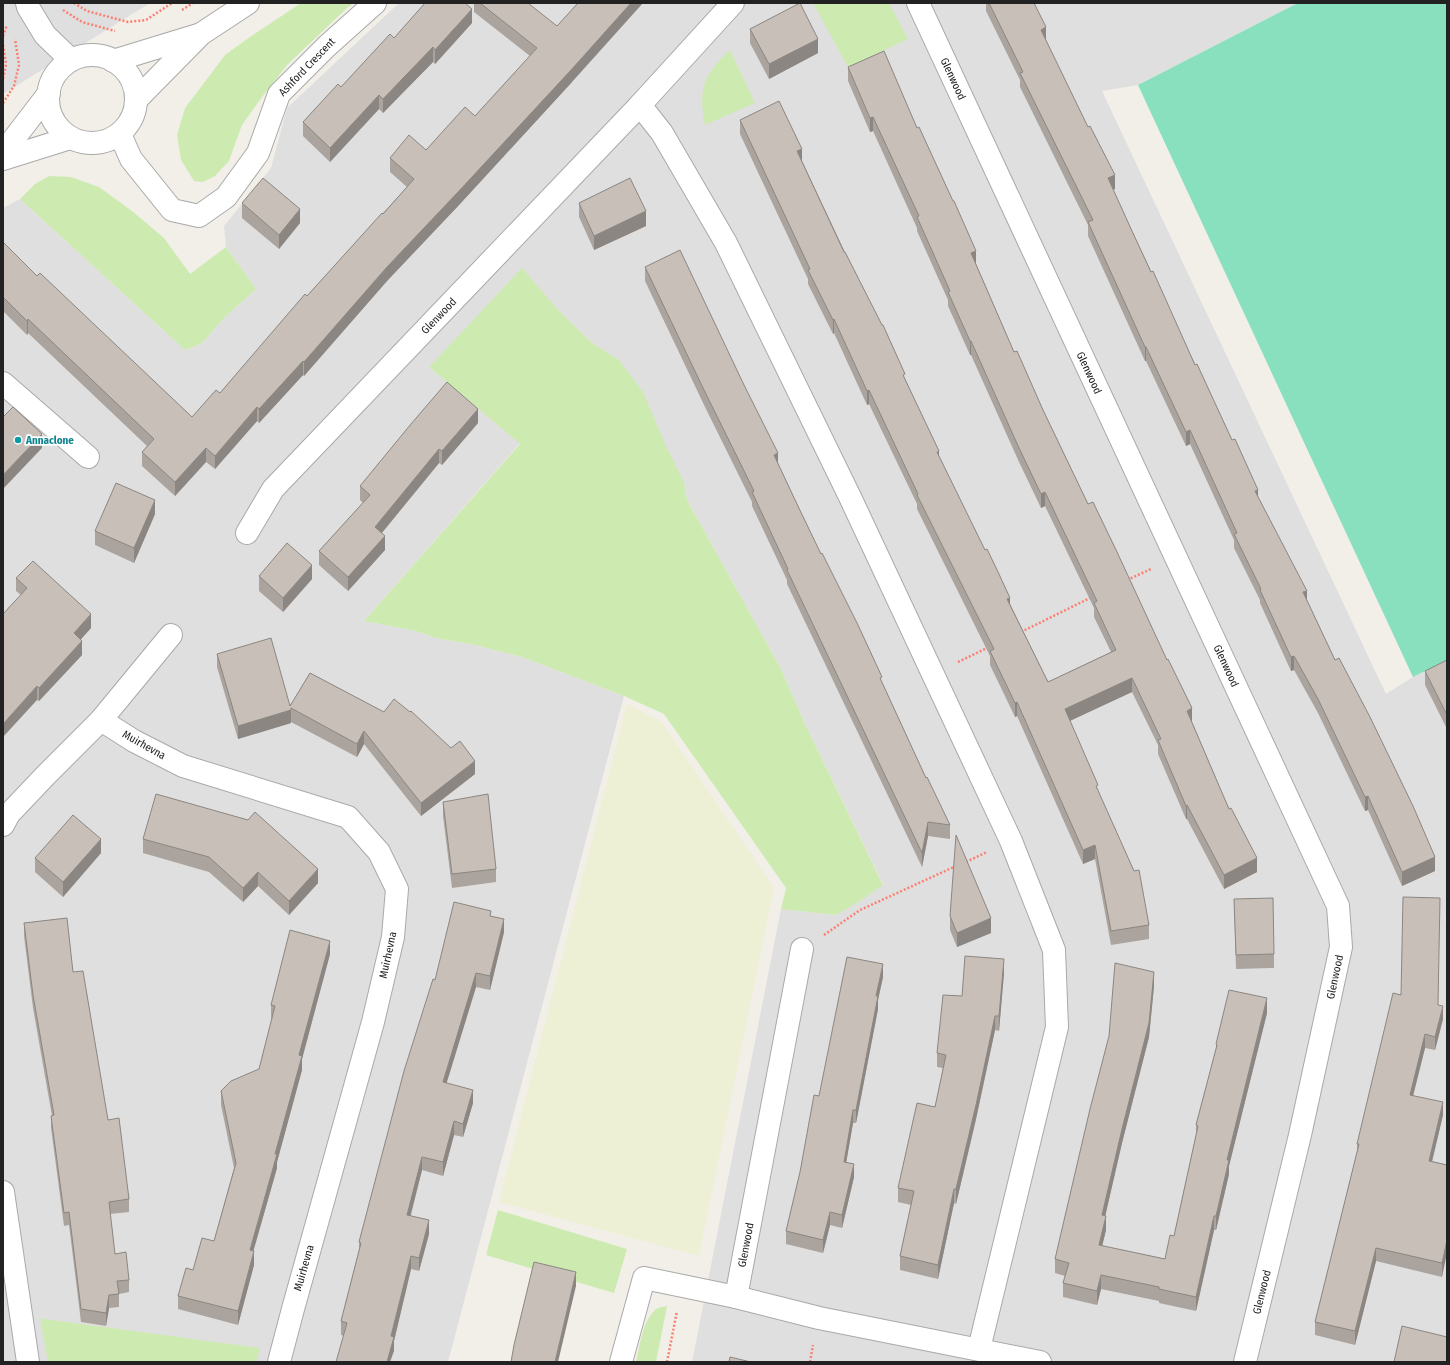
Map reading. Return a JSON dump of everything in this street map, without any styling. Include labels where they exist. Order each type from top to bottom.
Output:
[{"type":"street","points":[[27,3],[45,35],[71,60]]},
{"type":"street","points":[[136,100],[201,34],[248,3]]},
{"type":"street","name":"Ashford Crescent","points":[[120,134],[131,159],[172,210],[199,216],[226,197],[258,153],[279,94],[327,46],[375,3]]},
{"type":"street","name":"Glenwood","points":[[247,533],[273,489],[640,105],[733,3]]},
{"type":"street","name":"Glenwood","points":[[918,3],[1338,906],[1341,947],[1300,1135],[1245,1362]]},
{"type":"street","points":[[113,61],[201,34]]},
{"type":"street","points":[[84,56],[97,56],[110,59],[121,66],[135,87],[136,100],[134,113],[120,134],[108,141],[82,143],[70,138],[60,130],[53,119],[48,106],[49,93],[53,80],[60,69],[71,60],[84,56]]},
{"type":"street","points":[[3,154],[49,93]]},
{"type":"street","points":[[640,105],[662,133],[726,243],[847,490],[1011,841],[1054,950],[1057,1028],[979,1349]]},
{"type":"street","points":[[3,159],[70,138]]},
{"type":"street","points":[[3,383],[88,457]]},
{"type":"street","points":[[3,825],[9,814],[101,720],[171,635]]},
{"type":"street","name":"Muirhevna","points":[[101,720],[134,741],[183,766],[348,817],[379,852],[397,889],[393,937],[373,1022],[279,1362]]},
{"type":"street","name":"Glenwood","points":[[736,1297],[802,949]]},
{"type":"street","points":[[3,1192],[7,1246],[28,1362]]},
{"type":"street","points":[[621,1362],[644,1278],[736,1297],[819,1318],[1040,1362]]},
{"type":"path","points":[[74,3],[87,11],[128,22],[146,20],[172,3]]},
{"type":"path","points":[[3,45],[6,64],[3,79]]},
{"type":"path","points":[[1125,581],[1175,557]]},
{"type":"path","points":[[1018,633],[1096,595]]},
{"type":"path","points":[[932,674],[989,647]]},
{"type":"path","points":[[802,949],[860,910],[1011,841]]},
{"type":"path","points":[[667,1362],[681,1286]]},
{"type":"shaded area","points":[[3,3],[150,3],[3,94]]},
{"type":"shaded area","points":[[399,3],[1298,3],[1138,85],[1102,91],[1386,694],[1413,677],[1447,660],[1447,1362],[692,1362],[781,909],[836,915],[883,884],[806,726],[781,669],[687,500],[684,482],[619,360],[591,342],[559,311],[429,367],[520,443],[364,621],[416,631],[436,638],[475,645],[522,657],[624,696],[448,1362],[3,1362],[3,208],[20,199],[185,350],[202,343],[225,317],[256,289],[226,247],[224,226],[271,168],[287,108]]},
{"type":"green space","points":[[301,3],[354,3],[288,64],[242,125],[229,161],[215,176],[203,182],[194,181],[181,160],[177,135],[185,108],[225,55]]},
{"type":"green space","points":[[813,3],[889,3],[908,39],[848,67]]},
{"type":"green space","points":[[1298,3],[1447,3],[1447,660],[1413,677],[1138,85]]},
{"type":"green space","points":[[730,50],[755,103],[705,125],[702,102],[705,83],[708,75],[714,67]]},
{"type":"green space","points":[[49,176],[71,177],[99,187],[132,211],[164,238],[190,274],[226,247],[256,289],[225,317],[202,343],[185,350],[20,199],[35,184]]},
{"type":"green space","points":[[522,268],[559,311],[591,342],[619,360],[643,392],[666,446],[684,482],[687,500],[781,669],[806,726],[883,885],[836,915],[781,909],[786,888],[664,714],[624,696],[522,657],[475,645],[436,638],[416,631],[364,621],[520,444],[429,367]]},
{"type":"green space","points":[[627,704],[662,722],[774,888],[699,1256],[499,1202]]},
{"type":"green space","points":[[498,1210],[627,1249],[614,1293],[486,1255]]},
{"type":"green space","points":[[667,1306],[656,1362],[636,1362],[642,1334],[647,1321],[656,1309]]},
{"type":"green space","points":[[40,1318],[260,1348],[256,1362],[48,1362]]},
{"type":"building","points":[[425,3],[465,3],[472,9],[435,50],[433,47],[383,99],[379,95],[330,148],[303,122],[338,84],[341,87],[390,34],[394,38]]},
{"type":"building","points":[[480,3],[528,3],[557,26],[578,3],[631,3],[572,69],[387,267],[304,362],[303,361],[259,409],[257,407],[215,456],[206,448],[175,482],[142,452],[154,439],[3,297],[3,242],[37,276],[40,273],[192,417],[216,390],[220,393],[305,294],[307,296],[414,179],[390,158],[409,135],[426,150],[465,107],[475,116],[537,48]]},
{"type":"building","points":[[800,3],[818,39],[769,64],[750,29]]},
{"type":"building","points":[[989,3],[1034,3],[1046,27],[1041,30],[1088,127],[1090,126],[1115,175],[1108,178],[1151,272],[1153,271],[1195,365],[1197,364],[1232,440],[1235,439],[1258,490],[1255,491],[1307,591],[1303,592],[1335,660],[1339,658],[1370,717],[1413,806],[1435,857],[1402,872],[1368,796],[1365,797],[1318,699],[1294,656],[1291,657],[1260,590],[1261,589],[1234,534],[1237,533],[1190,430],[1186,432],[1145,347],[1088,222],[1093,220],[1020,73],[1023,72]]},
{"type":"building","points":[[884,51],[917,128],[919,127],[976,251],[971,253],[1014,352],[1017,351],[1043,410],[1088,504],[1093,502],[1167,660],[1168,659],[1192,708],[1187,711],[1229,809],[1231,808],[1257,858],[1224,875],[1187,805],[1186,806],[1158,740],[1161,739],[1132,678],[1065,709],[1098,785],[1096,786],[1134,871],[1139,870],[1149,925],[1111,931],[1095,845],[1083,850],[1017,702],[1015,703],[990,651],[994,649],[917,495],[918,494],[869,390],[867,391],[834,319],[833,320],[808,270],[810,269],[740,120],[779,101],[802,149],[797,151],[844,252],[883,325],[905,374],[903,375],[939,451],[937,452],[985,550],[987,549],[1010,598],[1007,599],[1048,682],[1116,650],[1094,603],[1097,601],[1045,492],[1041,494],[1019,448],[948,292],[950,291],[917,217],[919,216],[873,117],[870,118],[848,67]]},
{"type":"building","points":[[263,178],[300,209],[279,235],[242,203]]},
{"type":"building","points":[[630,178],[646,211],[594,236],[579,203]]},
{"type":"building","points":[[680,250],[778,453],[774,455],[821,554],[822,553],[858,625],[882,677],[880,678],[926,778],[927,777],[950,825],[928,822],[922,853],[787,570],[788,569],[752,492],[754,491],[645,267]]},
{"type":"building","points":[[447,382],[478,409],[442,451],[439,449],[375,527],[385,536],[348,577],[319,551],[370,495],[360,486]]},
{"type":"building","name":"Annaclone","points":[[13,407],[42,434],[3,475],[3,417]]},
{"type":"building","points":[[116,483],[155,500],[134,548],[95,531]]},
{"type":"building","points":[[287,543],[312,565],[283,598],[259,576]]},
{"type":"building","points":[[33,561],[91,614],[74,633],[82,641],[39,688],[37,686],[3,724],[3,614],[27,588],[16,578]]},
{"type":"building","points":[[271,638],[290,706],[310,673],[384,712],[394,699],[410,712],[411,711],[451,748],[460,741],[475,761],[421,803],[364,731],[357,744],[291,708],[291,710],[238,726],[217,654]]},
{"type":"building","points":[[1447,660],[1447,715],[1425,671]]},
{"type":"building","points":[[156,794],[248,820],[255,812],[318,869],[289,901],[258,872],[243,888],[209,857],[143,839]]},
{"type":"building","points":[[488,794],[496,869],[452,874],[443,802]]},
{"type":"building","points":[[73,815],[101,839],[63,882],[35,858]]},
{"type":"building","points":[[956,835],[991,918],[957,933],[950,916]]},
{"type":"building","points":[[1403,897],[1440,898],[1438,1005],[1443,1006],[1435,1037],[1425,1034],[1410,1095],[1443,1102],[1429,1161],[1447,1165],[1447,1240],[1442,1263],[1376,1248],[1355,1331],[1315,1322],[1359,1144],[1357,1144],[1393,993],[1401,995]]},
{"type":"building","points":[[1273,898],[1274,954],[1236,955],[1234,899]]},
{"type":"building","points":[[454,902],[491,911],[490,916],[504,919],[490,976],[476,973],[443,1082],[473,1090],[463,1124],[454,1121],[443,1162],[422,1157],[407,1215],[429,1220],[419,1258],[411,1256],[391,1336],[394,1337],[387,1362],[336,1362],[347,1323],[341,1321],[361,1243],[359,1242],[404,1071],[433,979],[435,980]]},
{"type":"building","points":[[67,918],[73,972],[83,971],[108,1120],[119,1118],[129,1199],[109,1202],[115,1254],[126,1252],[129,1280],[117,1281],[119,1294],[109,1295],[106,1313],[81,1309],[69,1212],[64,1213],[51,1116],[54,1115],[33,995],[24,923]]},
{"type":"building","points":[[290,930],[330,941],[299,1055],[302,1056],[275,1154],[277,1154],[250,1250],[254,1251],[238,1311],[178,1296],[186,1268],[193,1270],[202,1238],[214,1241],[236,1163],[221,1091],[231,1081],[259,1069],[275,1006],[271,1005]]},
{"type":"building","points":[[965,956],[1004,959],[999,1016],[995,1016],[976,1105],[956,1189],[954,1189],[938,1265],[900,1256],[914,1191],[898,1188],[917,1103],[935,1107],[946,1055],[937,1053],[943,995],[962,996]]},
{"type":"building","points":[[847,957],[883,964],[856,1110],[853,1110],[844,1162],[854,1164],[842,1215],[830,1212],[823,1240],[786,1231],[800,1172],[814,1095],[819,1096]]},
{"type":"building","points":[[1115,963],[1154,972],[1149,1023],[1102,1215],[1106,1216],[1099,1245],[1165,1259],[1170,1235],[1174,1236],[1198,1126],[1196,1125],[1217,1045],[1229,990],[1267,998],[1227,1160],[1229,1160],[1216,1216],[1214,1216],[1196,1297],[1159,1289],[1159,1287],[1101,1275],[1097,1291],[1063,1283],[1069,1263],[1055,1259],[1090,1109],[1109,1036]]},
{"type":"building","points":[[534,1262],[576,1272],[555,1362],[511,1362],[514,1345]]},
{"type":"building","points":[[1402,1326],[1447,1337],[1447,1362],[1394,1362]]},
{"type":"building","points":[[730,1357],[751,1362],[729,1362]]},
{"type":"place","name":"Annaclone","points":[[18,440]]}]
